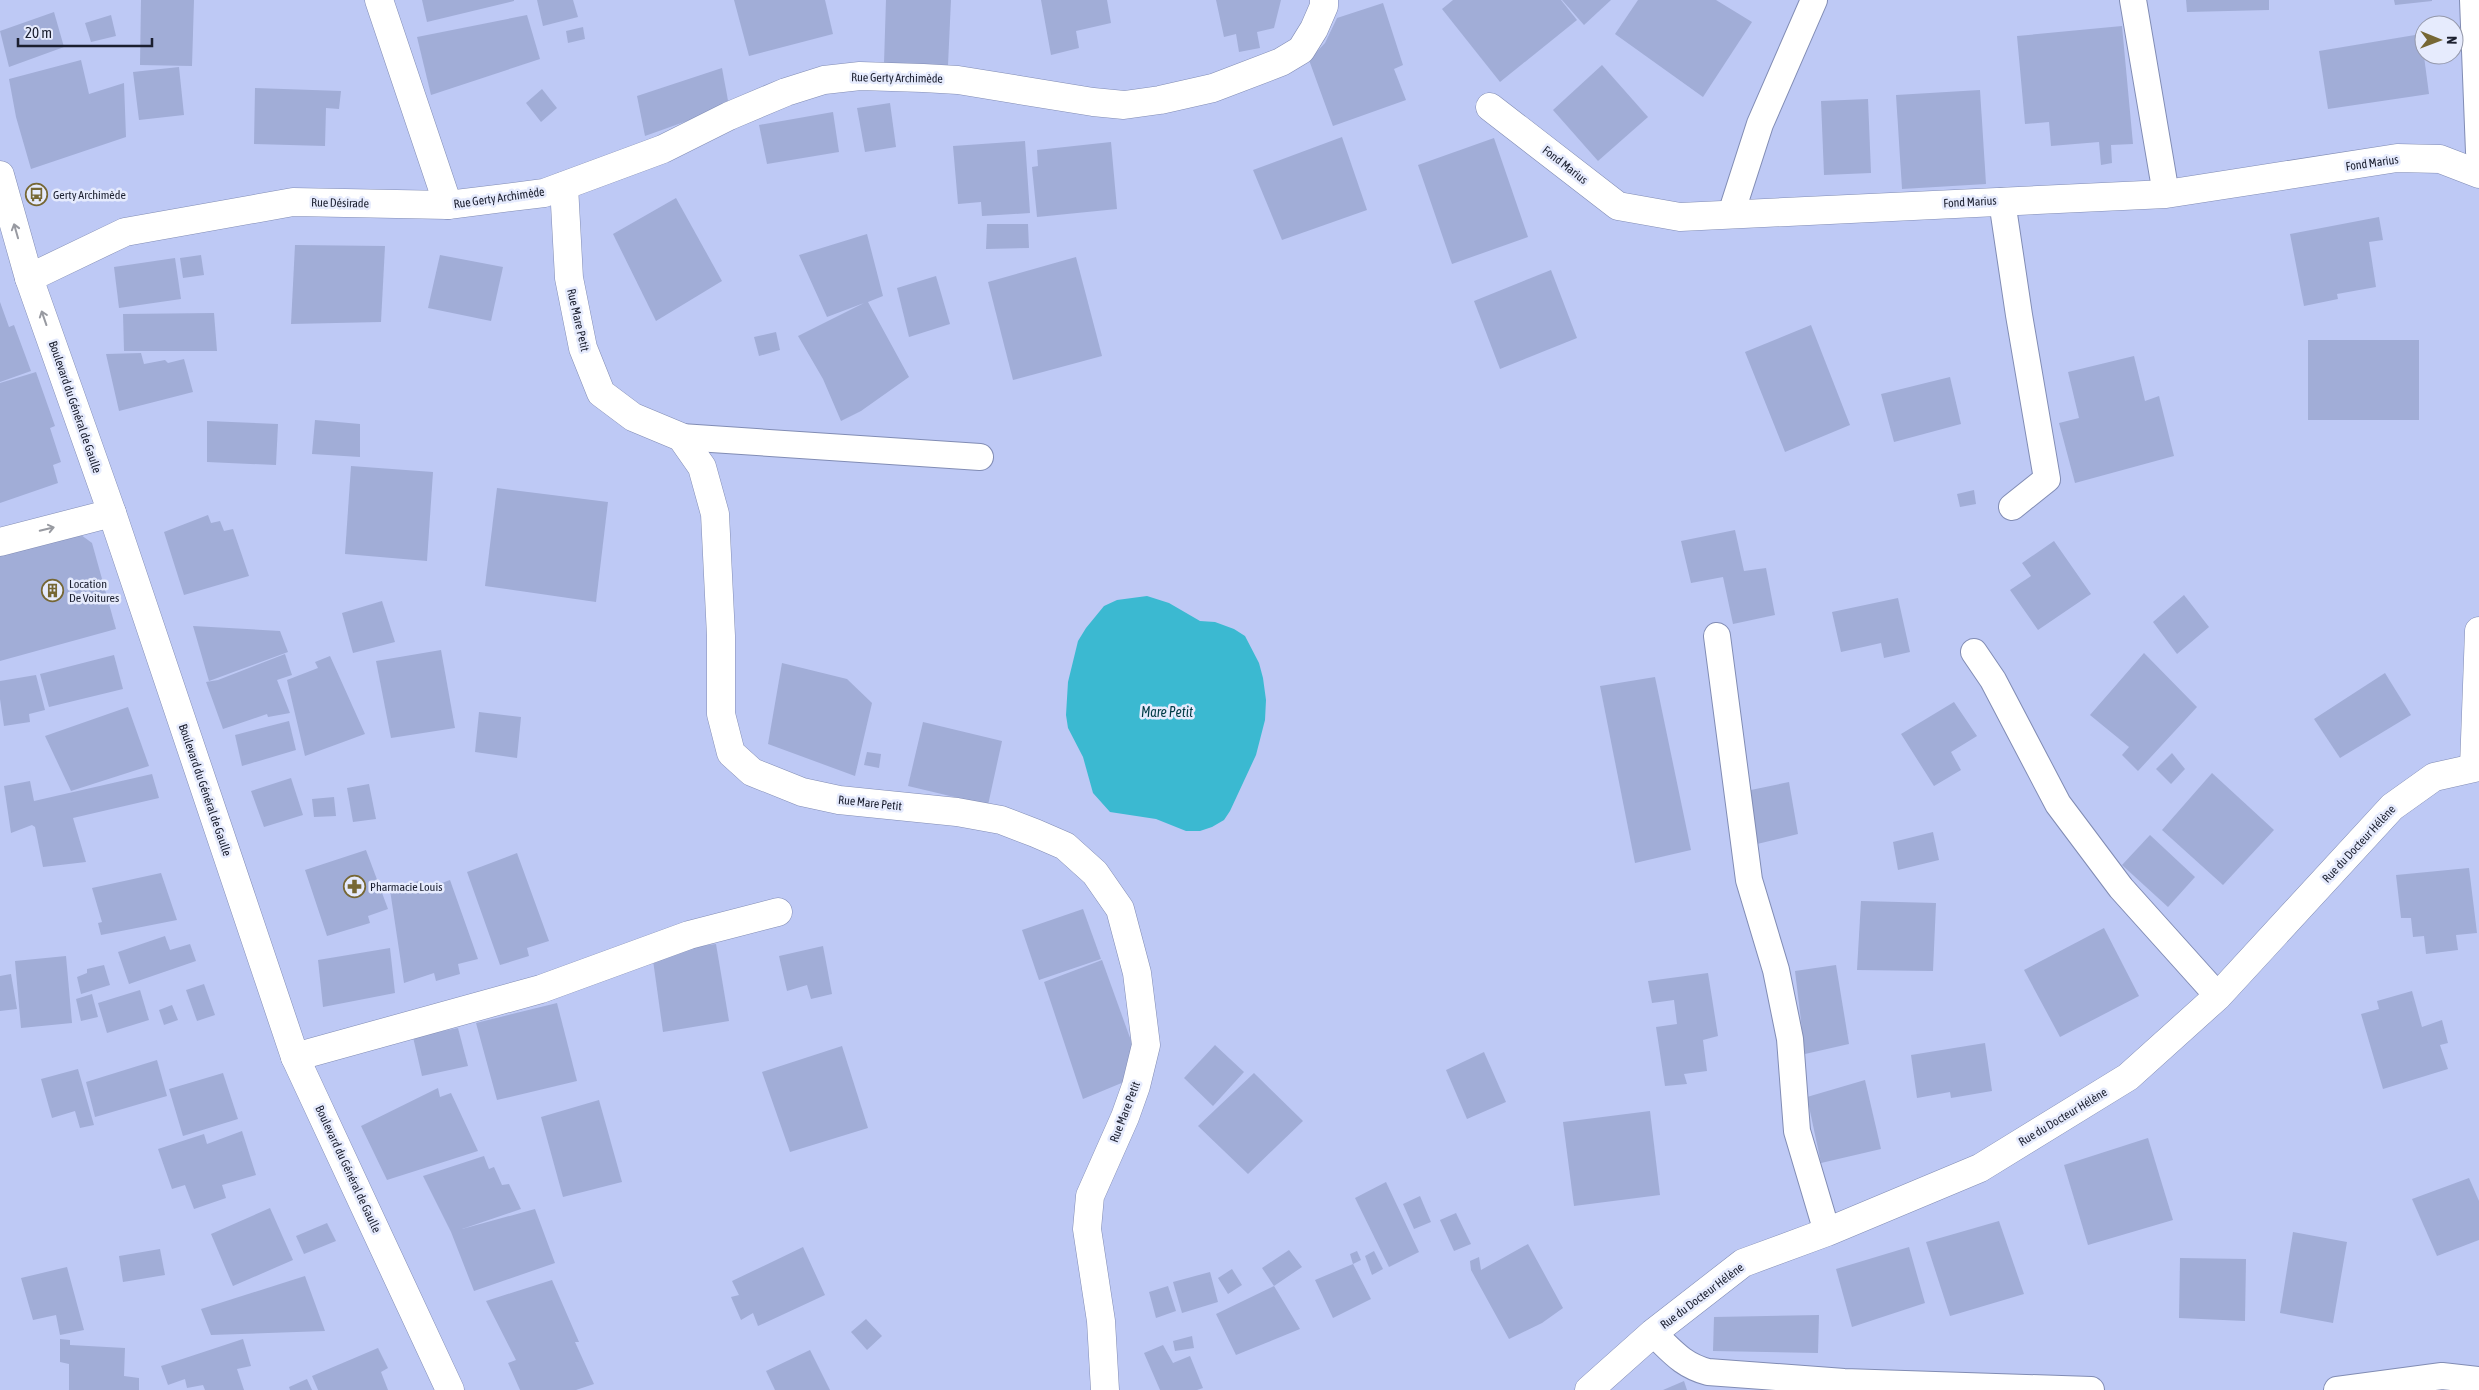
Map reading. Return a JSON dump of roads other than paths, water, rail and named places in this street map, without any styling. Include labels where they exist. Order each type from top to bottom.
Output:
[{"type":"street","points":[[379,0],[448,205]]},
{"type":"street","name":"Rue Gerty Archimède","points":[[448,205],[544,193],[663,150],[729,116],[786,92],[824,80],[860,76],[958,80],[1124,105],[1213,88],[1281,62],[1301,50],[1314,29],[1324,6],[1324,0]]},
{"type":"street","name":"Fond Marius","points":[[1490,107],[1618,206],[1680,216],[2166,194],[2397,158],[2440,159],[2479,174]]},
{"type":"street","name":"Boulevard du Général de Gaulle","points":[[0,175],[29,278],[112,513],[295,1057],[450,1390]]},
{"type":"street","name":"Rue Mare Petit","points":[[564,186],[569,278],[583,348],[601,393],[633,417],[680,437],[702,467],[715,514],[721,636],[721,714],[731,752],[752,772],[802,792],[839,800],[957,812],[1001,820],[1035,833],[1066,846],[1095,873],[1120,910],[1136,973],[1146,1045],[1136,1086],[1125,1117],[1090,1196],[1087,1229],[1101,1321],[1105,1390]]},
{"type":"street","name":"Rue Désirade","points":[[29,278],[125,232],[293,202],[448,205]]},
{"type":"street","points":[[0,542],[112,513]]},
{"type":"street","points":[[2476,767],[2479,631]]},
{"type":"street","name":"Rue du Docteur Hélène","points":[[1589,1390],[1653,1333],[1743,1264],[1828,1232],[1980,1168],[2128,1077],[2218,996],[2392,806],[2434,777],[2476,767]]},
{"type":"street","points":[[295,1057],[541,989],[689,935],[778,912]]},
{"type":"lane","points":[[1730,214],[1760,124],[1814,0]]},
{"type":"lane","points":[[2133,0],[2166,194]]},
{"type":"lane","points":[[2473,0],[2479,152]]},
{"type":"lane","points":[[2002,201],[2047,479],[2012,507]]},
{"type":"lane","points":[[680,437],[980,457]]},
{"type":"lane","points":[[1717,636],[1749,880],[1776,970],[1790,1039],[1797,1132],[1828,1232]]},
{"type":"lane","points":[[1974,652],[1993,680],[2058,804],[2121,888],[2218,996]]},
{"type":"lane","points":[[1653,1333],[1681,1360],[1693,1368],[1708,1372],[1844,1382],[2091,1390]]},
{"type":"lane","points":[[2337,1390],[2442,1376],[2479,1380]]},
{"type":"water","name":"Mare Petit","points":[[1147,596],[1169,603],[1200,621],[1215,622],[1234,629],[1245,636],[1259,663],[1263,678],[1266,700],[1265,720],[1256,755],[1224,820],[1200,831],[1186,831],[1156,819],[1110,812],[1093,793],[1083,757],[1068,728],[1066,715],[1068,682],[1078,641],[1104,606],[1117,600]]},
{"type":"place","name":"Gerty Archimède","points":[[37,195]]},
{"type":"place","name":"Location De Voitures","points":[[53,591]]},
{"type":"place","name":"Pharmacie Louis","points":[[354,887]]}]
